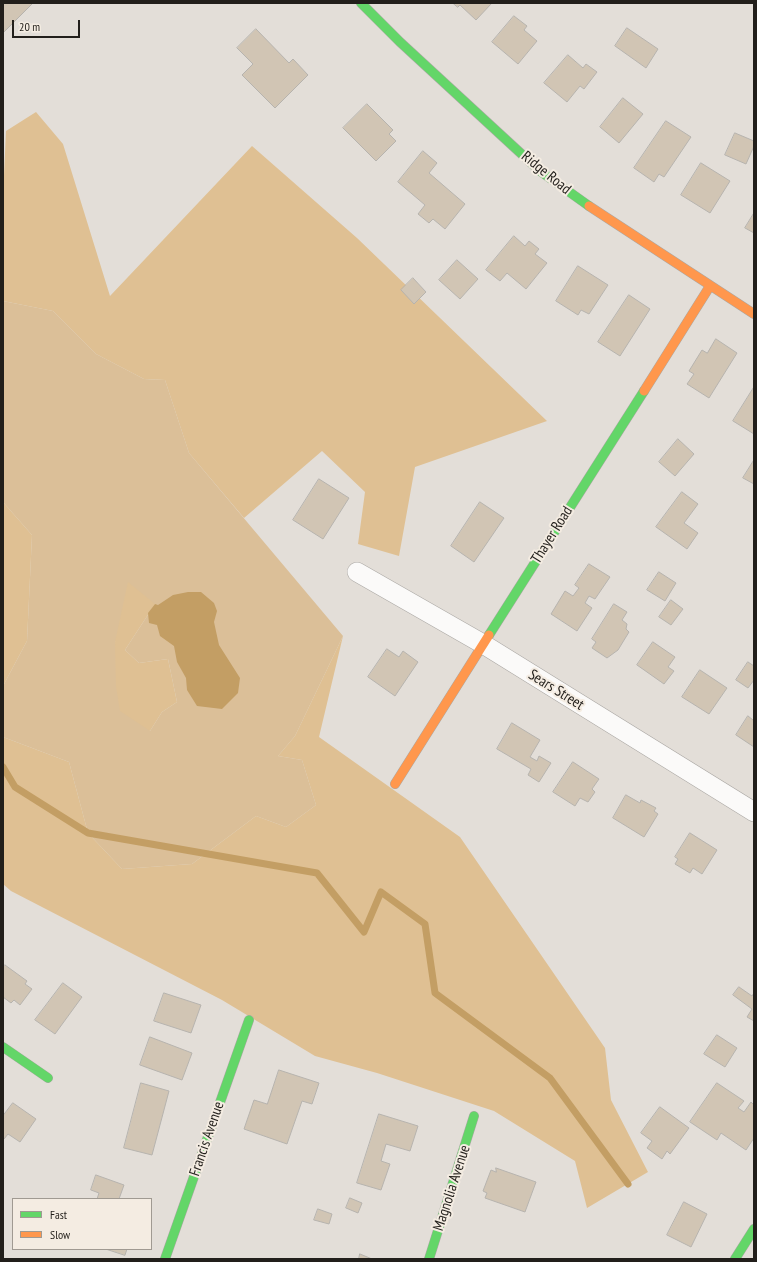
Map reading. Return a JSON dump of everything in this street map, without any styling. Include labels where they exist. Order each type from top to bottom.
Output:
[{"type":"street","name":"Ridge Road","points":[[361,3],[400,42],[540,171],[605,218],[754,314]]},
{"type":"street","name":"Thayer Road","points":[[395,784],[710,286]]},
{"type":"street","name":"Sears Street","points":[[357,572],[483,644],[754,812]]},
{"type":"street","name":"Francis Avenue","points":[[165,1259],[249,1020]]},
{"type":"street","points":[[3,1047],[48,1078]]},
{"type":"street","name":"Magnolia Avenue","points":[[429,1259],[474,1116]]},
{"type":"street","points":[[735,1259],[754,1230]]},
{"type":"shaded area","points":[[36,112],[63,144],[110,296],[252,146],[357,238],[547,421],[415,467],[399,556],[358,544],[365,492],[322,451],[244,518],[189,453],[165,380],[144,379],[96,354],[53,311],[3,301],[3,197],[6,131]]},
{"type":"shaded area","points":[[3,301],[53,311],[96,354],[144,379],[165,380],[189,453],[343,636],[295,736],[278,756],[302,760],[316,805],[286,827],[256,816],[192,864],[122,869],[88,833],[69,762],[3,737],[3,686],[27,641],[32,535],[3,502]],"holes":[[[155,604],[125,650],[139,663],[168,659],[177,702],[162,712],[150,731],[115,642]]]},
{"type":"shaded area","points":[[3,502],[32,535],[27,641],[3,686]]},
{"type":"shaded area","points":[[128,582],[155,604],[125,650],[139,663],[168,659],[177,702],[162,712],[150,731],[120,711],[116,686],[115,642]]},
{"type":"shaded area","points":[[188,592],[201,592],[214,603],[217,611],[214,622],[219,645],[240,678],[238,693],[222,709],[197,706],[187,690],[186,678],[177,662],[174,646],[160,636],[157,625],[149,623],[148,613],[155,604],[158,605],[173,595]]},
{"type":"shaded area","points":[[343,636],[319,737],[460,837],[605,1048],[611,1100],[648,1172],[587,1208],[575,1161],[494,1111],[377,1073],[315,1056],[222,1000],[11,891],[3,884],[3,737],[69,762],[88,833],[122,869],[192,864],[256,816],[286,827],[316,805],[302,760],[278,756],[295,736]]},
{"type":"building","points":[[3,3],[33,3],[3,33]]},
{"type":"building","points":[[453,3],[492,3],[476,20],[460,5],[458,7]]},
{"type":"building","points":[[514,16],[527,26],[524,30],[537,41],[518,64],[492,42]]},
{"type":"building","points":[[627,28],[658,49],[646,68],[615,46]]},
{"type":"building","points":[[256,29],[289,63],[293,59],[308,75],[275,108],[242,75],[253,64],[237,48]]},
{"type":"building","points":[[568,55],[583,68],[586,64],[597,72],[584,89],[580,86],[567,102],[544,83]]},
{"type":"building","points":[[623,98],[643,114],[619,143],[600,127]]},
{"type":"building","points":[[367,104],[393,130],[389,134],[396,141],[376,161],[343,128]]},
{"type":"building","points":[[666,121],[691,137],[664,177],[659,174],[654,182],[634,168]]},
{"type":"building","points":[[735,133],[754,141],[754,146],[746,164],[725,155]]},
{"type":"building","points":[[423,151],[437,163],[429,173],[465,204],[445,229],[433,219],[429,223],[418,214],[425,205],[398,182]]},
{"type":"building","points":[[701,163],[730,181],[710,213],[681,195]]},
{"type":"building","points":[[754,213],[754,233],[745,228]]},
{"type":"building","points":[[514,236],[525,246],[529,241],[539,249],[535,254],[547,263],[526,289],[507,273],[500,281],[486,270]]},
{"type":"building","points":[[457,260],[478,279],[460,299],[439,280]]},
{"type":"building","points":[[578,266],[608,285],[589,314],[581,310],[578,315],[556,301]]},
{"type":"building","points":[[413,278],[426,292],[414,304],[401,290]]},
{"type":"building","points":[[629,295],[650,309],[620,356],[598,342]]},
{"type":"building","points":[[716,339],[737,353],[709,398],[687,384],[694,374],[689,371],[702,350],[707,353]]},
{"type":"building","points":[[754,387],[754,434],[733,421]]},
{"type":"building","points":[[678,439],[694,454],[675,476],[659,462]]},
{"type":"building","points":[[754,460],[754,484],[743,478]]},
{"type":"building","points":[[319,479],[349,498],[323,539],[293,520]]},
{"type":"building","points":[[682,492],[698,504],[684,523],[698,533],[687,549],[656,527]]},
{"type":"building","points":[[480,502],[504,518],[474,562],[451,546]]},
{"type":"building","points":[[589,564],[610,577],[595,599],[589,596],[585,603],[592,608],[577,631],[551,614],[565,591],[573,596],[579,588],[575,585]]},
{"type":"building","points":[[659,572],[676,583],[665,601],[647,590]]},
{"type":"building","points":[[671,600],[683,609],[671,625],[659,617]]},
{"type":"building","points":[[614,604],[627,612],[622,620],[627,624],[626,629],[629,632],[618,650],[607,658],[592,648],[596,642],[592,639]]},
{"type":"building","points":[[653,642],[675,657],[668,667],[674,671],[664,684],[637,665]]},
{"type":"building","points":[[387,649],[399,657],[403,651],[418,662],[395,696],[368,677]]},
{"type":"building","points":[[748,662],[754,666],[754,680],[748,688],[736,680]]},
{"type":"building","points":[[700,670],[727,688],[709,714],[682,697]]},
{"type":"building","points":[[748,716],[753,720],[754,719],[754,747],[736,735]]},
{"type":"building","points":[[512,723],[540,740],[530,757],[537,761],[539,756],[551,763],[539,782],[528,775],[531,769],[497,749]]},
{"type":"building","points":[[573,762],[599,779],[592,789],[595,792],[588,802],[580,798],[575,806],[553,792]]},
{"type":"building","points":[[626,795],[640,803],[641,800],[656,808],[654,811],[658,814],[644,837],[613,818]]},
{"type":"building","points":[[690,833],[717,850],[702,874],[693,868],[690,873],[675,864],[678,859],[675,857]]},
{"type":"building","points":[[5,965],[27,981],[25,984],[32,989],[20,1005],[14,1000],[11,1003],[3,997],[3,967]]},
{"type":"building","points":[[63,983],[82,997],[55,1034],[35,1020]]},
{"type":"building","points":[[739,987],[752,996],[754,993],[754,1021],[747,1017],[752,1009],[733,995]]},
{"type":"building","points":[[164,993],[201,1005],[191,1033],[154,1021]]},
{"type":"building","points":[[717,1035],[737,1048],[725,1067],[704,1054]]},
{"type":"building","points":[[150,1037],[192,1053],[182,1080],[140,1065]]},
{"type":"building","points":[[279,1070],[319,1083],[312,1104],[302,1101],[287,1144],[244,1129],[254,1100],[267,1104]]},
{"type":"building","points":[[141,1083],[169,1091],[152,1155],[124,1148]]},
{"type":"building","points":[[717,1083],[744,1101],[738,1108],[744,1112],[751,1102],[754,1105],[754,1138],[746,1150],[721,1133],[717,1140],[690,1122]]},
{"type":"building","points":[[13,1103],[36,1119],[20,1142],[8,1134],[4,1139],[3,1138],[3,1116]]},
{"type":"building","points":[[660,1107],[689,1128],[670,1154],[667,1151],[662,1159],[647,1148],[652,1141],[641,1133]]},
{"type":"building","points":[[379,1114],[418,1126],[410,1151],[386,1144],[381,1161],[390,1164],[381,1190],[357,1183]]},
{"type":"building","points":[[496,1168],[536,1182],[525,1212],[485,1198],[487,1193],[483,1191],[491,1170],[496,1172]]},
{"type":"building","points":[[96,1175],[124,1185],[119,1198],[97,1198],[99,1193],[91,1190]]},
{"type":"building","points":[[350,1198],[362,1203],[358,1213],[346,1208]]},
{"type":"building","points":[[684,1202],[707,1214],[691,1247],[667,1235]]},
{"type":"building","points":[[318,1209],[332,1214],[329,1224],[314,1220]]},
{"type":"building","points":[[109,1250],[127,1250],[125,1255]]},
{"type":"building","points":[[360,1254],[372,1259],[359,1259]]},
{"type":"waterway","points":[[3,767],[15,787],[88,833],[317,873],[364,932],[381,892],[425,924],[435,993],[550,1078],[628,1184]]},
{"type":"traffic: fast","points":[[361,3],[400,42],[540,171],[589,206]]},
{"type":"traffic: fast","points":[[489,635],[644,391]]},
{"type":"traffic: fast","points":[[165,1259],[249,1020]]},
{"type":"traffic: fast","points":[[3,1047],[48,1078]]},
{"type":"traffic: fast","points":[[429,1259],[474,1116]]},
{"type":"traffic: fast","points":[[735,1259],[754,1229]]},
{"type":"traffic: slow","points":[[589,206],[754,314]]},
{"type":"traffic: slow","points":[[644,391],[710,286]]},
{"type":"traffic: slow","points":[[395,784],[489,635]]}]
